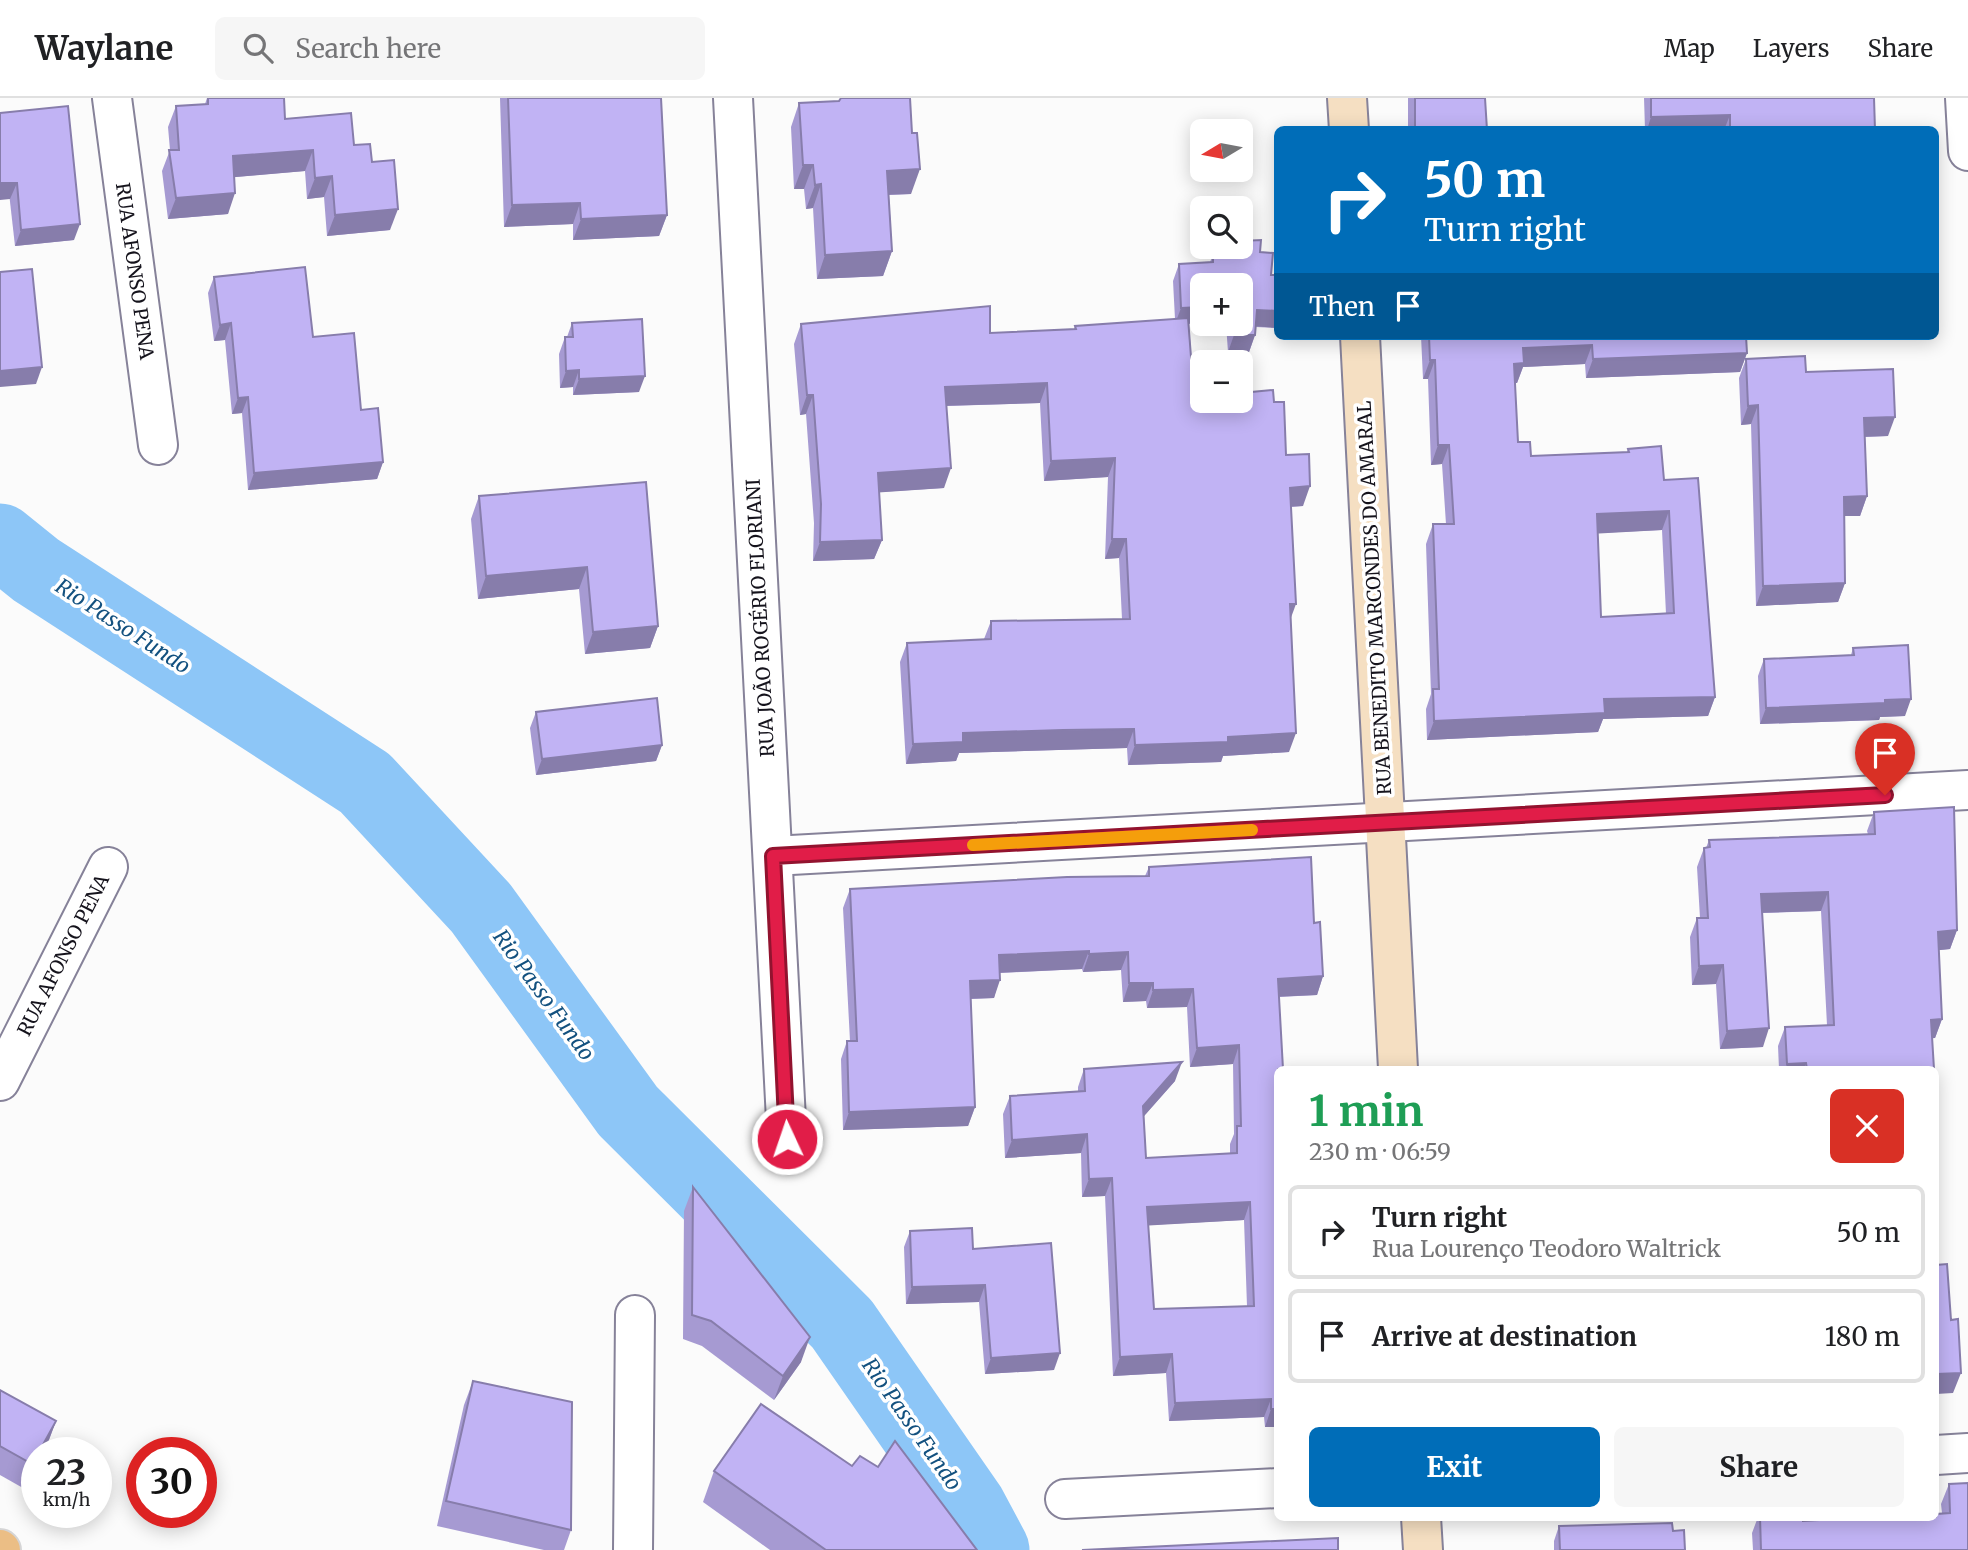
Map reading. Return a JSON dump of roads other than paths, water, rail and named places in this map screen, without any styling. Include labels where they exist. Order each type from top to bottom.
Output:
[{"type":"main road","points":[[1348,98],[1349,126]]},
{"type":"main road","name":"RUA BENEDITO MARCONDES DO AMARAL","points":[[1360,340],[1398,1066]]},
{"type":"main road","points":[[1421,1521],[1423,1550]]},
{"type":"street","name":"RUA AFONSO PENA","points":[[112,98],[158,445]]},
{"type":"street","name":"RUA JOÃO ROGÉRIO FLORIANI","points":[[733,98],[787,1139]]},
{"type":"street","points":[[1965,98],[1968,152]]},
{"type":"street","points":[[773,856],[1968,790]]},
{"type":"street","name":"RUA AFONSO PENA","points":[[0,1081],[108,867]]},
{"type":"street","points":[[633,1550],[635,1315]]},
{"type":"street","points":[[1939,1455],[1968,1453]]},
{"type":"street","points":[[1065,1499],[1274,1488]]},
{"type":"waterway","name":"Rio Passo Fundo","points":[[0,541],[36,570],[365,783],[481,908],[628,1111],[842,1324],[969,1507],[992,1550]]}]
